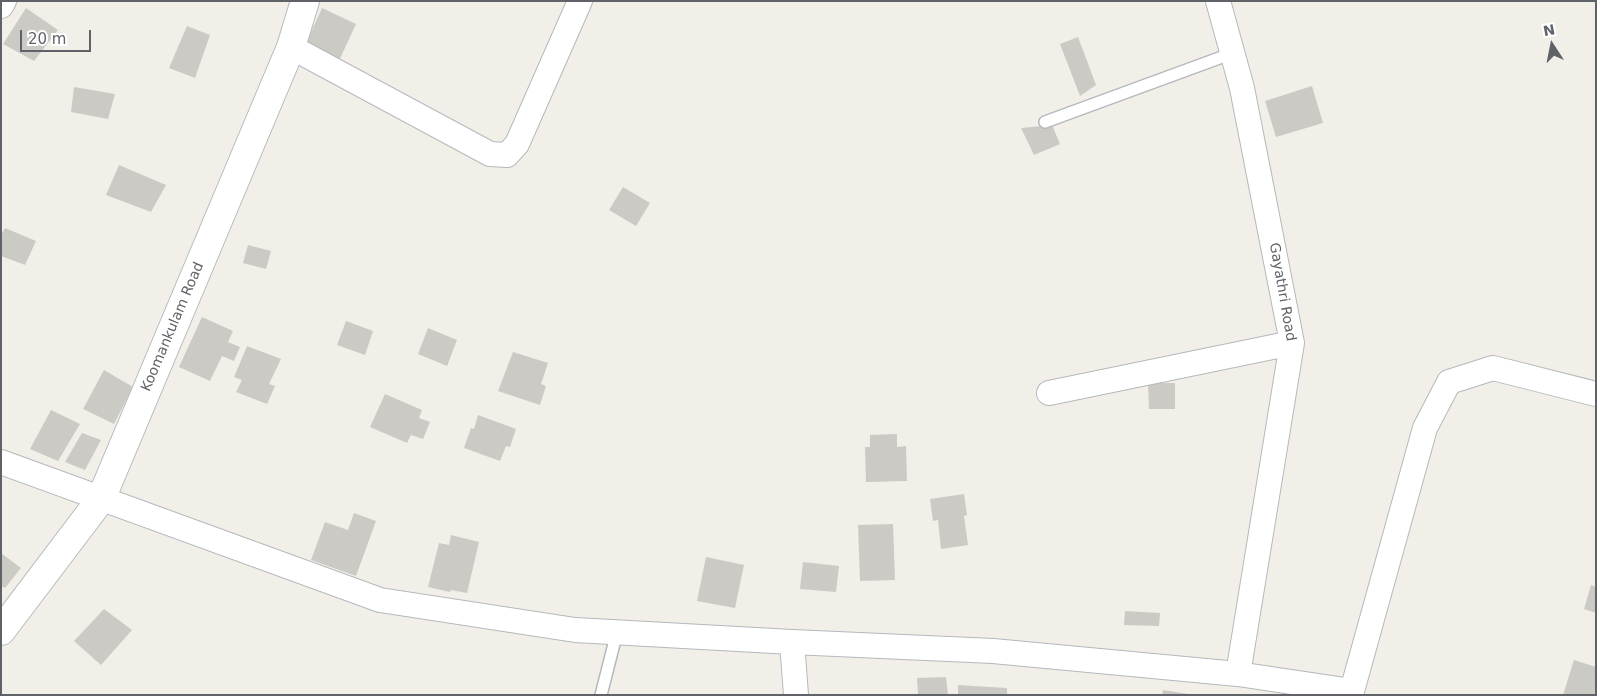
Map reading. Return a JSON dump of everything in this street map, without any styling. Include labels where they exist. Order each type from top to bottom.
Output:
[{"type":"street","points":[[1,6],[4,1]]},
{"type":"street","name":"Koomankulam Road","points":[[1,631],[101,499],[290,47],[305,1]]},
{"type":"street","points":[[290,47],[490,154],[507,155],[517,144],[580,1]]},
{"type":"street","name":"Gayathri Road","points":[[1218,1],[1242,88],[1292,343],[1238,674]]},
{"type":"street","points":[[1049,393],[1292,343]]},
{"type":"street","points":[[1,462],[380,600],[575,630],[993,651],[1238,674],[1352,693],[1425,428],[1449,382],[1494,368],[1596,394]]},
{"type":"street","points":[[792,642],[796,695]]},
{"type":"lane","points":[[1045,122],[1233,53]]},
{"type":"lane","points":[[601,695],[617,632]]},
{"type":"building","points":[[26,8],[58,30],[34,61],[3,44]]},
{"type":"building","points":[[322,8],[356,24],[337,65],[303,50]]},
{"type":"building","points":[[187,26],[210,35],[195,78],[169,68]]},
{"type":"building","points":[[1078,37],[1096,85],[1080,96],[1060,44]]},
{"type":"building","points":[[1312,86],[1323,123],[1276,137],[1265,101]]},
{"type":"building","points":[[74,87],[115,94],[108,119],[71,112]]},
{"type":"building","points":[[1052,125],[1060,144],[1034,155],[1021,128]]},
{"type":"building","points":[[119,165],[166,185],[151,212],[106,195]]},
{"type":"building","points":[[623,187],[650,203],[636,226],[609,210]]},
{"type":"building","points":[[5,228],[36,241],[25,265],[1,256],[1,235]]},
{"type":"building","points":[[248,245],[271,251],[266,269],[243,263]]},
{"type":"building","points":[[202,317],[233,331],[228,342],[240,347],[234,361],[222,356],[210,381],[179,367]]},
{"type":"building","points":[[346,321],[373,331],[365,355],[337,345]]},
{"type":"building","points":[[428,328],[457,340],[447,366],[418,354]]},
{"type":"building","points":[[247,346],[281,359],[269,384],[275,386],[267,404],[236,392],[242,380],[234,377]]},
{"type":"building","points":[[513,352],[548,363],[541,384],[546,386],[540,405],[498,391]]},
{"type":"building","points":[[104,370],[133,387],[114,424],[83,409]]},
{"type":"building","points":[[1148,383],[1175,383],[1175,409],[1149,409]]},
{"type":"building","points":[[385,394],[422,410],[419,418],[430,422],[423,439],[411,435],[407,443],[370,427]]},
{"type":"building","points":[[51,410],[80,424],[58,461],[30,449]]},
{"type":"building","points":[[478,415],[516,429],[510,447],[506,446],[500,461],[464,448],[471,428],[474,429]]},
{"type":"building","points":[[82,433],[101,440],[85,470],[65,462]]},
{"type":"building","points":[[897,434],[897,447],[906,446],[907,481],[866,482],[865,447],[870,447],[870,435]]},
{"type":"building","points":[[964,494],[967,515],[964,516],[968,545],[941,549],[938,520],[933,521],[930,499]]},
{"type":"building","points":[[354,513],[376,521],[356,576],[311,560],[325,522],[348,530]]},
{"type":"building","points":[[893,524],[895,580],[860,581],[858,525]]},
{"type":"building","points":[[451,535],[479,542],[467,593],[451,590],[450,592],[428,587],[439,543],[449,545]]},
{"type":"building","points":[[1,553],[21,568],[5,588],[1,586]]},
{"type":"building","points":[[706,557],[744,565],[735,608],[697,601]]},
{"type":"building","points":[[803,562],[839,566],[836,592],[800,589]]},
{"type":"building","points":[[1591,585],[1596,587],[1596,613],[1584,609]]},
{"type":"building","points":[[104,609],[132,630],[101,665],[74,641]]},
{"type":"building","points":[[1125,611],[1160,613],[1159,626],[1124,625]]},
{"type":"building","points":[[1574,660],[1596,667],[1596,695],[1563,695]]},
{"type":"building","points":[[946,677],[948,695],[918,695],[917,678]]},
{"type":"building","points":[[958,685],[1007,688],[1007,695],[958,695]]},
{"type":"building","points":[[1163,690],[1188,694],[1188,695],[1162,695]]}]
